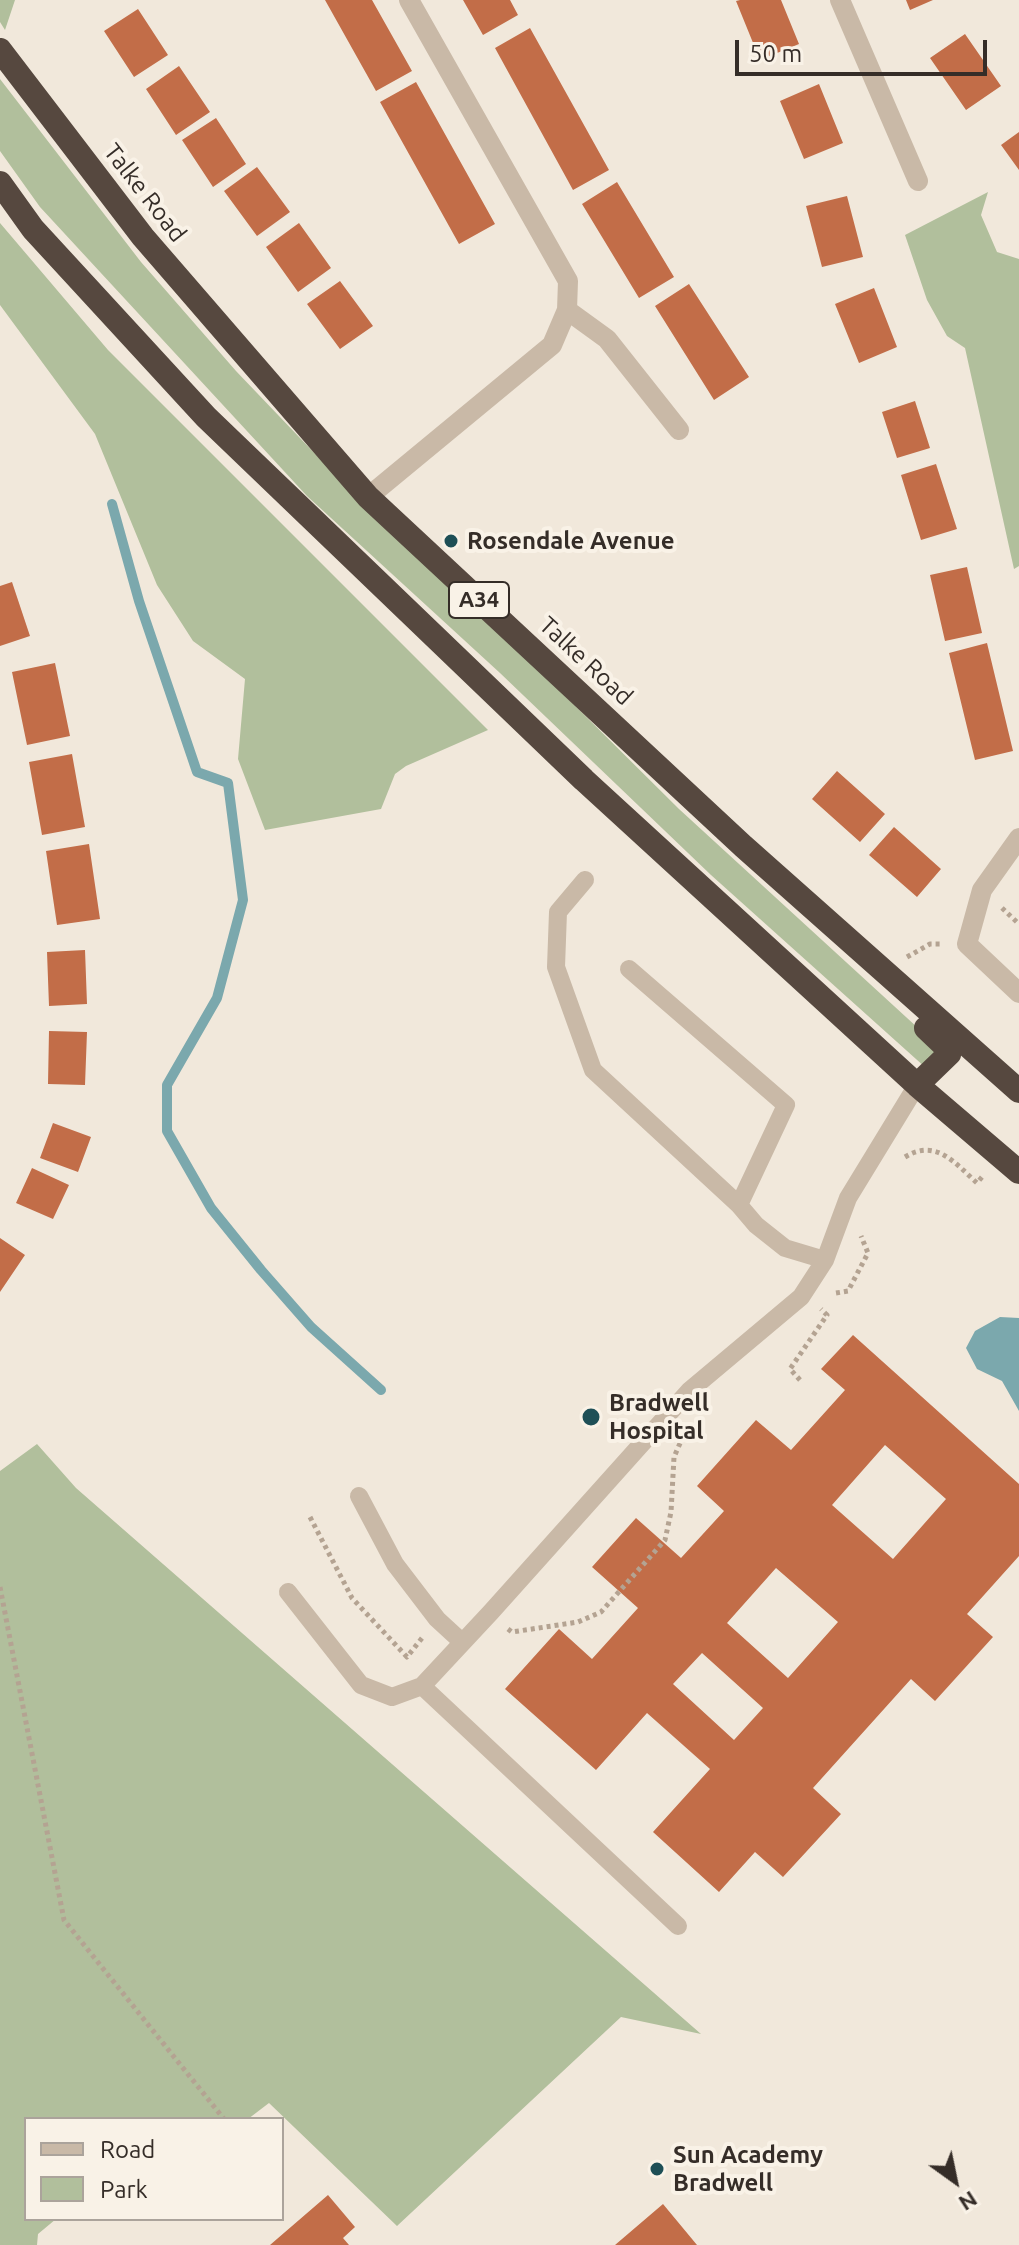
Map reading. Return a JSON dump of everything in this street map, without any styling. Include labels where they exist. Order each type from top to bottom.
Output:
[{"type":"highway","name":"Talke Road","points":[[0,50],[143,237],[368,497],[743,846],[1019,1091]]},
{"type":"highway","name":"A34","points":[[0,183],[33,229],[206,417],[584,780],[917,1085],[1010,1164]]},
{"type":"highway","points":[[743,846],[947,1048],[947,1057],[917,1085]]},
{"type":"street","points":[[368,497],[552,345],[567,310],[568,281],[409,0]]},
{"type":"street","points":[[840,0],[918,181]]},
{"type":"street","points":[[567,310],[607,339],[679,430]]},
{"type":"street","points":[[1019,838],[982,890],[967,944],[1019,993]]},
{"type":"lane","points":[[585,880],[558,912],[556,967],[593,1070],[739,1205],[756,1225],[785,1248],[825,1260]]},
{"type":"lane","points":[[629,969],[786,1105],[739,1205]]},
{"type":"lane","points":[[288,1592],[361,1685],[392,1697],[422,1686],[689,1391],[801,1297],[825,1260],[848,1198],[917,1085]]},
{"type":"lane","points":[[359,1496],[395,1564],[437,1619],[462,1642]]},
{"type":"lane","points":[[422,1686],[678,1926]]},
{"type":"path","points":[[903,959],[930,944],[967,944]]},
{"type":"path","points":[[900,1160],[928,1149],[944,1154],[977,1183],[1010,1164]]},
{"type":"path","points":[[830,1295],[848,1291],[868,1253],[859,1231]]},
{"type":"path","points":[[800,1380],[790,1369],[827,1315],[819,1308],[824,1302]]},
{"type":"path","points":[[0,1587],[64,1920],[222,2117]]},
{"type":"green space","points":[[0,0],[15,0],[5,30],[0,22]]},
{"type":"green space","points":[[0,79],[141,262],[236,371],[364,505],[532,663],[679,809],[942,1050],[926,1068],[711,875],[500,673],[307,496],[40,207],[0,151]]},
{"type":"green space","points":[[988,192],[981,215],[997,252],[1019,259],[1019,566],[1014,569],[965,348],[947,336],[927,300],[905,235]]},
{"type":"green space","points":[[0,223],[108,350],[488,730],[406,766],[395,774],[381,809],[265,830],[238,759],[245,679],[193,641],[157,585],[95,434],[0,305]]},
{"type":"green space","points":[[37,1444],[76,1488],[701,2034],[621,2017],[397,2226],[269,2103],[251,2117],[24,2117],[24,2221],[54,2221],[38,2234],[37,2245],[0,2245],[0,1471]]},
{"type":"water","points":[[1000,1317],[1019,1318],[1019,1411],[1002,1381],[977,1369],[966,1348],[975,1331]]},
{"type":"building","points":[[325,0],[372,0],[412,71],[376,91]]},
{"type":"building","points":[[463,0],[510,0],[518,15],[483,35]]},
{"type":"building","points":[[781,0],[799,44],[760,60],[736,1]]},
{"type":"building","points":[[906,0],[933,0],[910,10]]},
{"type":"building","points":[[138,9],[168,55],[134,77],[104,31]]},
{"type":"building","points":[[530,28],[609,170],[573,190],[495,48]]},
{"type":"building","points":[[965,34],[1001,86],[966,110],[930,58]]},
{"type":"building","points":[[179,66],[210,112],[176,135],[146,89]]},
{"type":"building","points":[[416,82],[495,224],[459,244],[380,102]]},
{"type":"building","points":[[819,84],[843,143],[804,159],[780,101]]},
{"type":"building","points":[[216,118],[246,164],[213,187],[182,140]]},
{"type":"building","points":[[1019,132],[1019,170],[1001,145]]},
{"type":"building","points":[[257,167],[290,212],[257,236],[224,191]]},
{"type":"building","points":[[617,182],[674,277],[639,298],[582,204]]},
{"type":"building","points":[[847,196],[863,257],[822,267],[806,206]]},
{"type":"building","points":[[299,223],[331,268],[298,292],[266,247]]},
{"type":"building","points":[[340,281],[373,326],[340,349],[307,304]]},
{"type":"building","points":[[689,284],[749,377],[714,400],[655,306]]},
{"type":"building","points":[[874,288],[897,347],[859,363],[835,304]]},
{"type":"building","points":[[915,401],[930,448],[897,458],[882,412]]},
{"type":"building","points":[[936,464],[957,529],[921,540],[901,475]]},
{"type":"building","points":[[967,567],[982,633],[945,641],[930,575]]},
{"type":"building","points":[[12,582],[30,636],[0,646],[0,586]]},
{"type":"building","points":[[987,643],[1013,751],[975,760],[949,653]]},
{"type":"building","points":[[55,663],[70,736],[27,745],[12,672]]},
{"type":"building","points":[[72,754],[85,827],[42,835],[29,762]]},
{"type":"building","points":[[837,771],[885,814],[860,842],[812,799]]},
{"type":"building","points":[[894,827],[941,869],[917,897],[869,855]]},
{"type":"building","points":[[89,844],[100,919],[57,925],[46,851]]},
{"type":"building","points":[[85,950],[87,1004],[49,1006],[47,952]]},
{"type":"building","points":[[49,1031],[87,1032],[85,1085],[48,1084]]},
{"type":"building","points":[[53,1123],[91,1137],[78,1172],[40,1158]]},
{"type":"building","points":[[32,1168],[69,1185],[53,1219],[16,1203]]},
{"type":"building","points":[[0,1238],[25,1255],[0,1292]]},
{"type":"building","points":[[853,1335],[1019,1484],[1019,1556],[967,1614],[993,1637],[935,1701],[911,1679],[813,1788],[841,1814],[783,1877],[755,1852],[719,1892],[653,1832],[710,1769],[647,1713],[596,1770],[505,1689],[559,1629],[592,1659],[638,1608],[592,1567],[636,1518],[681,1558],[724,1511],[697,1486],[756,1420],[791,1450],[845,1390],[821,1369]],"holes":[[[885,1445],[946,1499],[893,1559],[832,1505]],[[776,1568],[838,1622],[788,1678],[727,1623]],[[702,1653],[763,1708],[734,1740],[673,1684]]]},
{"type":"building","points":[[328,2195],[355,2227],[343,2238],[349,2245],[270,2245]]},
{"type":"building","points":[[663,2204],[697,2245],[615,2245]]},
{"type":"waterway","points":[[112,504],[139,601],[197,772],[228,783],[243,900],[217,998],[167,1085],[167,1131],[211,1208],[261,1270],[311,1327],[381,1390]]},
{"type":"place","name":"Rosendale Avenue","points":[[451,541]]},
{"type":"place","name":"Bradwell Hospital","points":[[591,1417]]},
{"type":"place","name":"Sun Academy Bradwell","points":[[657,2169]]}]
